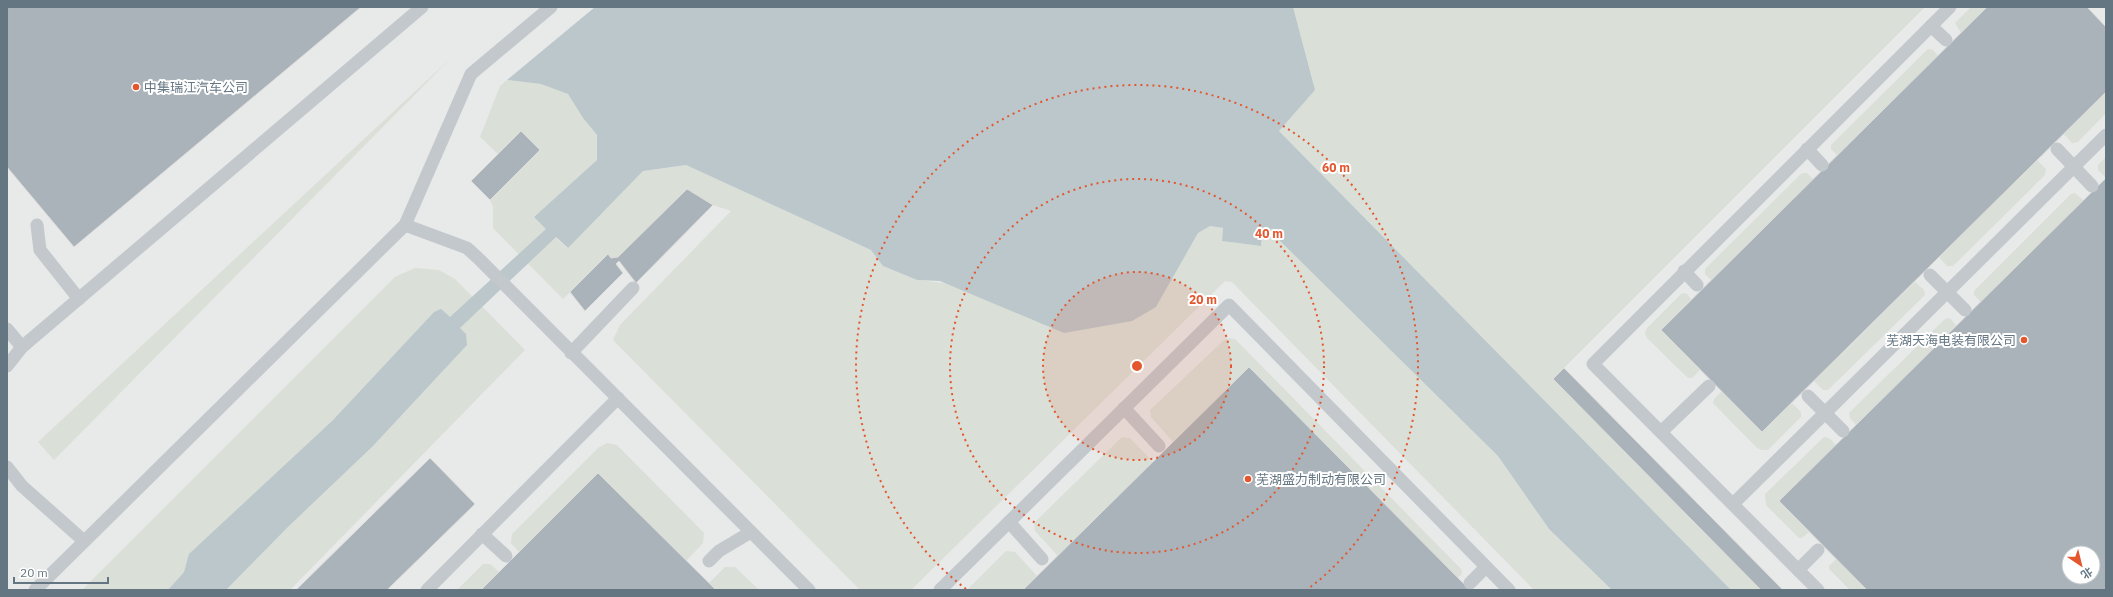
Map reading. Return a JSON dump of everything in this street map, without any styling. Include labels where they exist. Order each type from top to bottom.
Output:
[{"type":"lane","points":[[7,366],[22,346],[422,7]]},
{"type":"lane","points":[[35,590],[405,225],[471,74],[551,7]]},
{"type":"lane","points":[[1818,590],[1593,364],[1684,271],[1950,7]]},
{"type":"lane","points":[[1931,26],[1946,40]]},
{"type":"lane","points":[[1733,504],[2106,136]]},
{"type":"lane","points":[[1807,149],[1822,165]]},
{"type":"lane","points":[[2057,149],[2073,168],[2092,186]]},
{"type":"lane","points":[[37,225],[40,250],[79,299]]},
{"type":"lane","points":[[405,225],[467,248],[809,590]]},
{"type":"lane","points":[[1684,271],[1697,284]]},
{"type":"lane","points":[[1930,275],[1966,310]]},
{"type":"lane","points":[[572,353],[633,288]]},
{"type":"lane","points":[[940,590],[1229,305],[1509,590]]},
{"type":"lane","points":[[7,329],[22,346]]},
{"type":"lane","points":[[1661,432],[1709,386]]},
{"type":"lane","points":[[1808,396],[1843,431]]},
{"type":"lane","points":[[427,590],[618,398]]},
{"type":"lane","points":[[1124,408],[1159,446]]},
{"type":"lane","points":[[7,468],[22,486],[84,541]]},
{"type":"lane","points":[[1009,522],[1042,559]]},
{"type":"lane","points":[[710,561],[719,550],[751,532]]},
{"type":"lane","points":[[482,534],[506,556]]},
{"type":"lane","points":[[1798,570],[1818,550]]},
{"type":"lane","points":[[1470,583],[1486,567]]},
{"type":"shaded area","points":[[7,7],[2106,7],[2106,590],[7,590]]},
{"type":"shaded area","points":[[595,7],[1293,7],[1315,90],[1279,131],[1731,590],[1612,590],[1549,529],[1498,456],[1273,234],[1262,236],[1261,246],[1222,241],[1223,228],[1210,226],[1198,233],[1156,307],[1132,321],[1064,333],[940,281],[917,280],[883,266],[871,250],[686,165],[643,171],[568,248],[556,237],[460,328],[466,334],[467,345],[373,446],[289,526],[226,590],[168,590],[184,572],[189,554],[332,421],[434,312],[441,309],[450,317],[546,229],[534,217],[597,160],[597,135],[583,118],[568,94],[541,84],[507,80]]},
{"type":"shaded area","points":[[1293,7],[1925,7],[1553,379],[1761,590],[1731,590],[1279,131],[1315,90]]},
{"type":"shaded area","points":[[1971,7],[1987,7],[1961,33],[1955,23]]},
{"type":"shaded area","points":[[1928,49],[1933,50],[1938,56],[1837,155],[1831,149],[1831,145]]},
{"type":"shaded area","points":[[450,59],[54,460],[38,442]]},
{"type":"shaded area","points":[[507,80],[541,84],[568,94],[583,118],[597,135],[597,160],[534,217],[567,248],[643,171],[686,165],[871,250],[883,266],[917,280],[1156,307],[1198,233],[1210,226],[1223,228],[1222,241],[1261,246],[1262,236],[1273,234],[1498,456],[1549,529],[1612,590],[1534,590],[1232,282],[1225,281],[911,590],[860,590],[613,340],[620,325],[731,211],[713,205],[687,189],[618,257],[611,258],[608,254],[563,299],[493,228],[493,206],[490,200],[540,150],[521,131],[498,154],[480,137],[500,86]]},
{"type":"shaded area","points":[[2106,92],[2106,113],[2078,142],[2072,143],[2064,134]]},
{"type":"shaded area","points":[[2106,157],[2106,178],[2098,170],[2098,165]]},
{"type":"shaded area","points":[[2037,160],[2046,169],[2045,175],[1953,266],[1947,266],[1939,257]]},
{"type":"shaded area","points":[[1802,173],[1807,173],[1813,179],[1711,280],[1705,274],[1705,269]]},
{"type":"shaded area","points":[[2075,193],[2084,201],[1981,302],[1974,295],[1974,291],[2071,194]]},
{"type":"shaded area","points":[[415,268],[439,270],[455,279],[525,350],[290,590],[226,590],[289,526],[373,446],[467,345],[434,312],[332,421],[190,554],[184,572],[168,590],[82,590],[395,277]]},
{"type":"shaded area","points":[[1915,282],[1924,290],[1925,295],[1828,390],[1823,390],[1814,381]]},
{"type":"shaded area","points":[[1686,293],[1691,299],[1661,330],[1700,370],[1692,378],[1688,378],[1647,338],[1645,333],[1647,328],[1681,294]]},
{"type":"shaded area","points":[[1950,318],[1956,326],[1856,425],[1850,418],[1849,413],[1945,319]]},
{"type":"shaded area","points":[[1229,338],[1235,339],[1461,569],[1462,574],[1458,578],[1249,367],[1173,442],[1151,417],[1150,410],[1224,340]]},
{"type":"shaded area","points":[[1722,391],[1762,432],[1792,403],[1801,412],[1801,417],[1768,450],[1762,450],[1757,448],[1713,403],[1714,399]]},
{"type":"shaded area","points":[[1122,437],[1130,438],[1153,462],[1058,556],[1035,531],[1034,523]]},
{"type":"shaded area","points":[[1824,437],[1829,438],[1836,445],[1779,501],[1809,532],[1802,538],[1799,538],[1766,505],[1765,494]]},
{"type":"shaded area","points":[[607,443],[617,445],[704,533],[703,543],[686,561],[598,473],[519,552],[511,543],[512,534],[598,448]]},
{"type":"shaded area","points":[[1006,551],[1015,552],[1037,576],[1023,590],[967,590]]},
{"type":"shaded area","points":[[1836,559],[1867,590],[1850,590],[1829,569],[1829,566]]},
{"type":"shaded area","points":[[483,564],[490,564],[499,572],[481,590],[457,590]]},
{"type":"shaded area","points":[[725,567],[735,567],[759,590],[716,590],[709,583]]},
{"type":"building","name":"中集瑞江汽车公司","points":[[7,7],[361,7],[74,247],[7,167]]},
{"type":"building","name":"芜湖天海电装有限公司","points":[[1987,7],[2087,7],[2106,27],[2106,92],[1762,432],[1661,330]]},
{"type":"building","points":[[521,131],[540,150],[490,200],[471,181]]},
{"type":"building","name":"芜湖天海电装有限公司","points":[[2106,178],[2106,590],[1867,590],[1779,501]]},
{"type":"building","points":[[687,189],[713,205],[636,283],[619,261],[616,264],[623,273],[585,311],[570,292],[608,254],[611,258],[618,257]]},
{"type":"building","name":"芜湖盛力制动有限公司","points":[[1249,367],[1470,590],[1023,590]]},
{"type":"building","points":[[1564,368],[1783,590],[1761,590],[1553,379]]},
{"type":"building","points":[[430,458],[475,504],[387,590],[296,590]]},
{"type":"building","points":[[598,473],[716,590],[481,590]]},
{"type":"place","name":"中集瑞江汽车公司","points":[[136,87]]},
{"type":"place","name":"芜湖天海电装有限公司","points":[[2024,340]]},
{"type":"place","name":"芜湖盛力制动有限公司","points":[[1248,479]]}]
